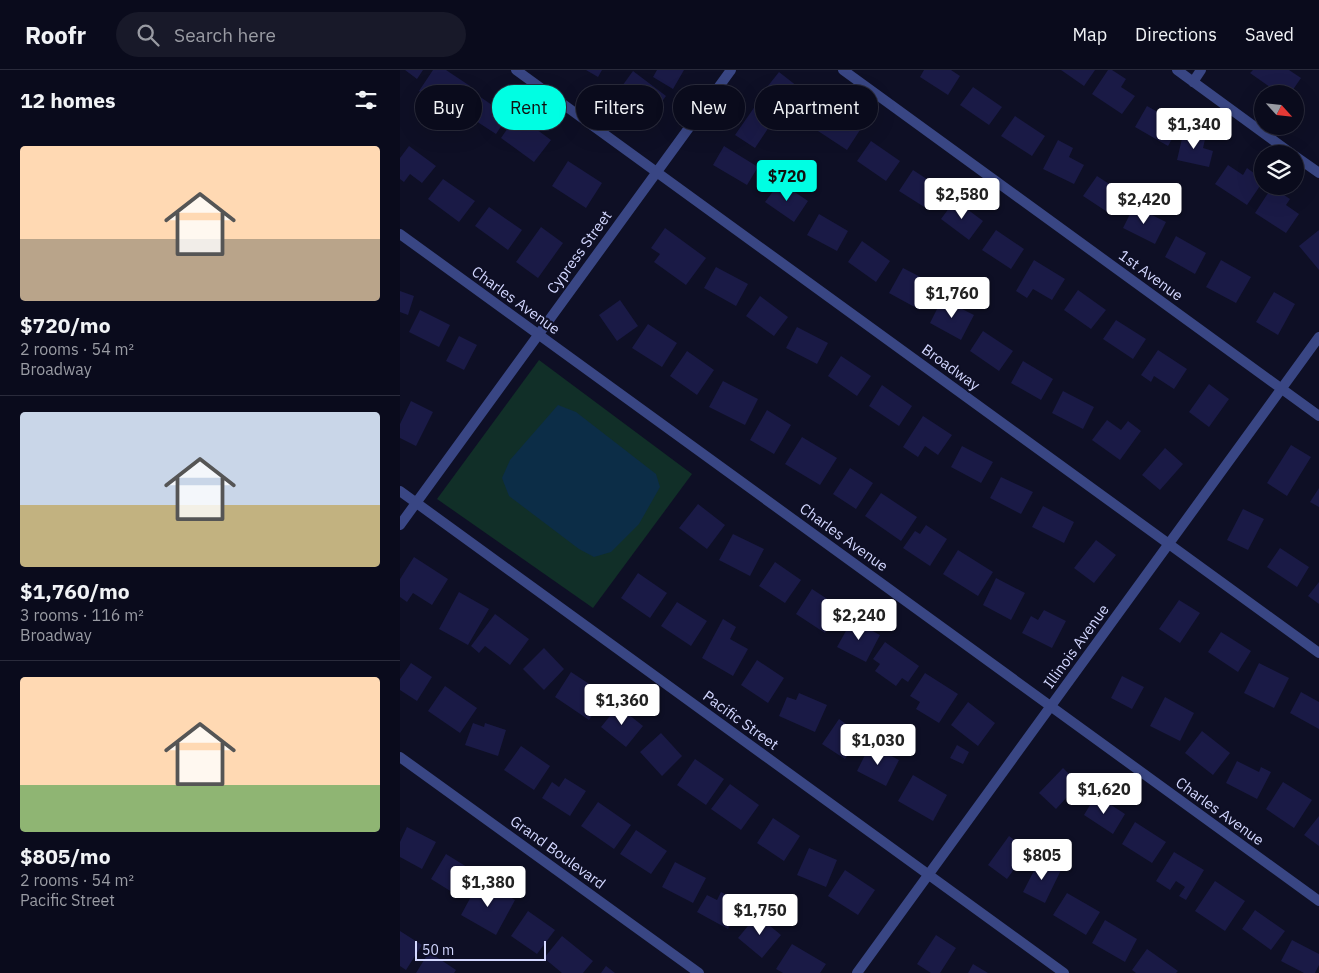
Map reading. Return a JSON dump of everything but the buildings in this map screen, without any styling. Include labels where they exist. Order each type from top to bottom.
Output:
[{"type":"street","name":"Broadway","points":[[516,70],[1319,653]]},
{"type":"street","name":"Cypress Street","points":[[400,525],[730,70]]},
{"type":"street","name":"1st Avenue","points":[[843,70],[1319,416]]},
{"type":"street","points":[[1177,70],[1280,145]]},
{"type":"street","points":[[1193,82],[1202,70]]},
{"type":"street","points":[[1304,162],[1319,173]]},
{"type":"street","name":"Charles Avenue","points":[[400,234],[1319,901]]},
{"type":"street","name":"Illinois Avenue","points":[[857,973],[1319,337]]},
{"type":"street","name":"Pacific Street","points":[[400,491],[1064,973]]},
{"type":"street","name":"Grand Boulevard","points":[[400,757],[699,973]]},
{"type":"green space","points":[[539,360],[692,474],[593,608],[437,499]]},
{"type":"water","points":[[558,405],[576,412],[656,474],[660,487],[639,524],[611,552],[594,557],[579,549],[509,496],[502,478],[510,460]]}]
